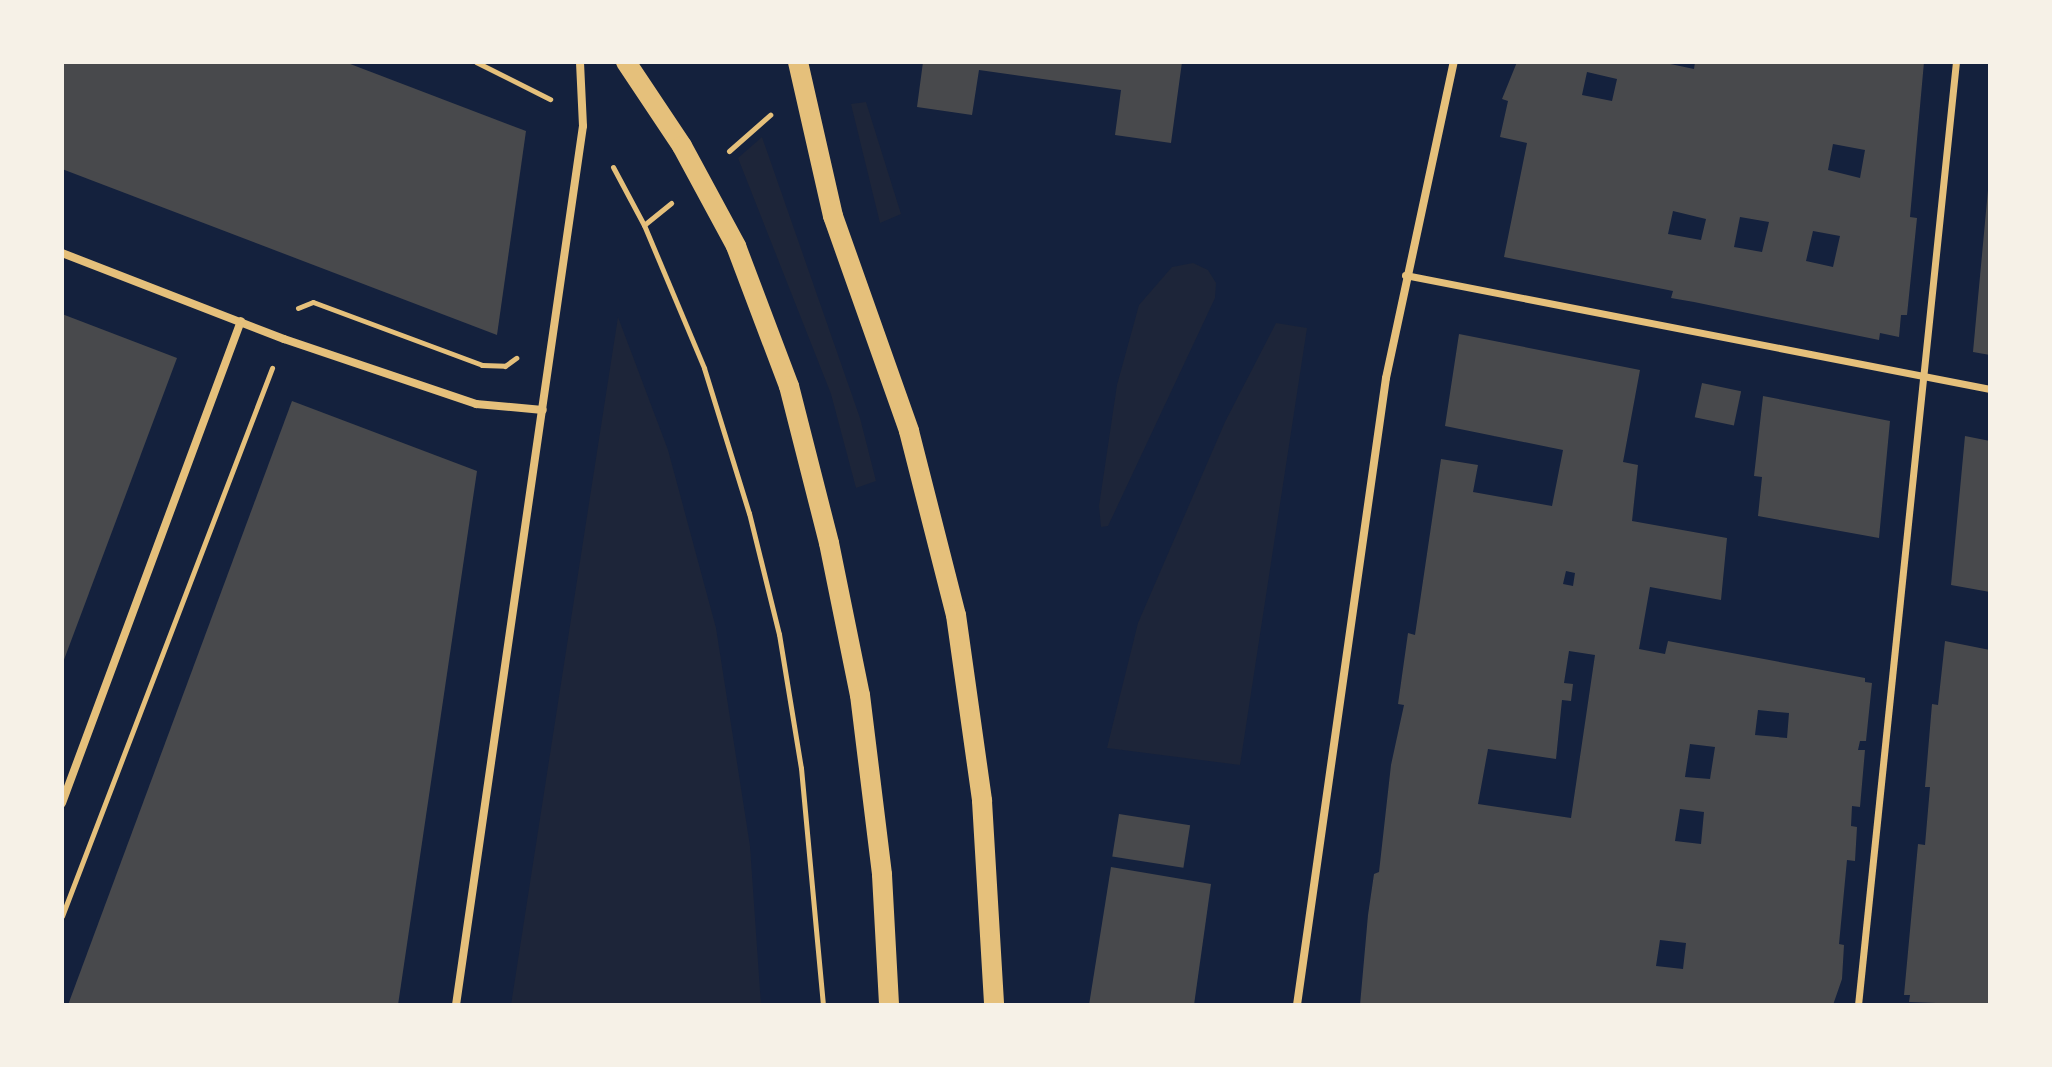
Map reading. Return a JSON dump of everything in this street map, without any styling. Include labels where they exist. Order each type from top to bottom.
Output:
[{"type":"main road","points":[[626,62],[699,177],[736,246],[789,386],[829,543],[860,695],[882,875],[889,1005]]},
{"type":"main road","points":[[798,62],[833,216],[909,431],[956,615],[982,801],[994,1005]]},
{"type":"street","points":[[456,1005],[583,126],[580,62]]},
{"type":"street","points":[[1297,1005],[1386,378],[1405,275],[1454,62]]},
{"type":"street","points":[[1858,1005],[1956,62]]},
{"type":"street","points":[[62,253],[241,321],[476,404],[543,410]]},
{"type":"street","points":[[1405,275],[1990,389]]},
{"type":"street","points":[[62,803],[241,321]]},
{"type":"path","points":[[476,62],[533,88],[583,126],[606,153],[644,225],[704,368],[729,443],[779,634],[801,768],[823,1005]]},
{"type":"path","points":[[644,225],[802,87]]},
{"type":"path","points":[[295,312],[313,302],[482,365],[505,366],[522,350]]},
{"type":"path","points":[[62,916],[273,367]]},
{"type":"shaded area","points":[[866,102],[901,214],[880,223],[851,104]]},
{"type":"shaded area","points":[[762,137],[860,418],[876,481],[856,488],[831,394],[738,158]]},
{"type":"shaded area","points":[[1193,263],[1208,270],[1216,283],[1215,298],[1108,526],[1101,527],[1099,506],[1117,385],[1139,305],[1172,267]]},
{"type":"shaded area","points":[[618,317],[668,450],[716,628],[750,846],[761,1005],[511,1005]]},
{"type":"shaded area","points":[[1276,323],[1307,328],[1240,765],[1107,748],[1138,623],[1225,422]]},
{"type":"building","points":[[62,62],[345,62],[526,131],[497,335],[62,169]]},
{"type":"building","points":[[923,62],[1182,62],[1171,143],[1115,135],[1121,90],[979,70],[972,115],[917,107]]},
{"type":"building","points":[[1517,62],[1661,62],[1694,69],[1695,62],[1924,62],[1910,217],[1917,218],[1907,315],[1901,315],[1899,337],[1880,333],[1879,340],[1671,298],[1673,291],[1504,257],[1527,143],[1500,137],[1508,101],[1502,99]],"holes":[[[1587,72],[1617,79],[1612,101],[1582,95]],[[1833,144],[1865,150],[1860,178],[1828,170]],[[1673,211],[1706,219],[1701,240],[1668,234]],[[1740,217],[1769,222],[1762,252],[1734,247]],[[1813,231],[1840,236],[1833,267],[1806,261]]]},
{"type":"building","points":[[1990,190],[1990,355],[1973,352]]},
{"type":"building","points":[[62,314],[177,358],[62,665]]},
{"type":"building","points":[[1459,334],[1640,370],[1623,462],[1638,465],[1632,521],[1727,538],[1721,600],[1650,587],[1639,649],[1665,654],[1668,641],[1865,678],[1865,682],[1872,683],[1866,741],[1860,741],[1858,750],[1865,750],[1860,807],[1852,806],[1851,826],[1857,827],[1855,861],[1847,860],[1839,944],[1844,945],[1842,979],[1833,1005],[1360,1005],[1374,874],[1379,872],[1391,765],[1404,705],[1398,704],[1408,633],[1415,635],[1441,459],[1478,465],[1473,492],[1552,506],[1563,450],[1445,426]],"holes":[[[1566,571],[1575,573],[1573,586],[1563,584]],[[1569,651],[1595,655],[1571,818],[1478,804],[1488,749],[1556,759],[1562,700],[1571,701],[1573,684],[1564,683]],[[1758,710],[1789,713],[1787,738],[1755,735]],[[1690,744],[1715,747],[1710,779],[1685,777]],[[1680,809],[1704,812],[1701,844],[1675,841]],[[1660,940],[1686,943],[1683,969],[1656,966]]]},
{"type":"building","points":[[1702,383],[1741,391],[1734,426],[1695,417]]},
{"type":"building","points":[[1763,396],[1890,421],[1879,538],[1758,516],[1762,477],[1754,476]]},
{"type":"building","points":[[292,401],[477,471],[398,1005],[68,1005]]},
{"type":"building","points":[[1965,436],[1990,441],[1990,592],[1951,585]]},
{"type":"building","points":[[1945,641],[1990,650],[1990,1005],[1909,1002],[1910,995],[1904,995],[1918,844],[1925,845],[1930,787],[1925,787],[1932,704],[1938,705]]},
{"type":"building","points":[[1119,814],[1190,825],[1183,868],[1112,856]]},
{"type":"building","points":[[1111,867],[1211,884],[1194,1005],[1089,1005]]}]
